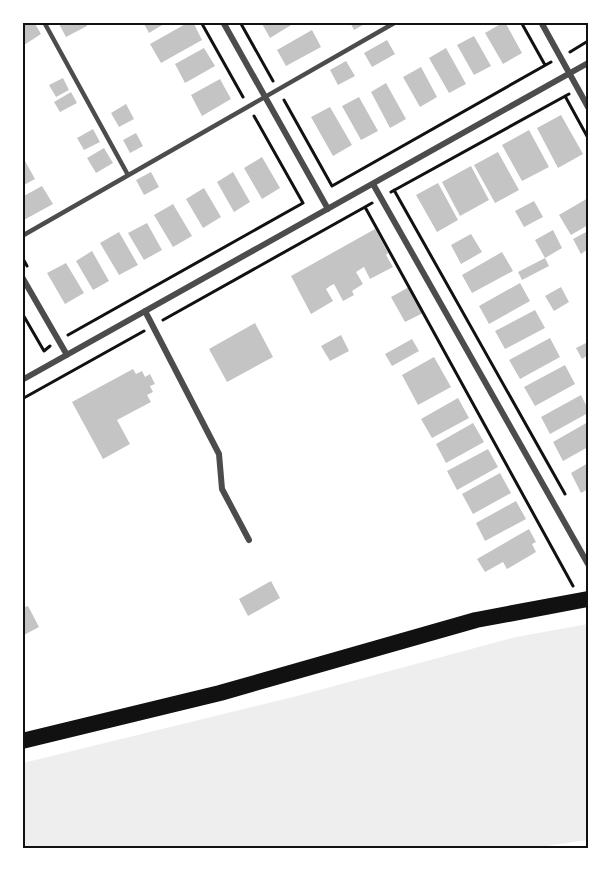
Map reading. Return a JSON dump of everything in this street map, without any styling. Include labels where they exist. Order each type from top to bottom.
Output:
[{"type":"highway","points":[[22,741],[220,693],[476,620],[588,599]]},
{"type":"street","points":[[223,22],[328,209]]},
{"type":"street","points":[[541,22],[588,107]]},
{"type":"street","points":[[22,380],[588,63]]},
{"type":"street","points":[[373,184],[588,564]]},
{"type":"street","points":[[22,277],[67,355]]},
{"type":"street","points":[[145,311],[219,454],[222,489],[249,540]]},
{"type":"lane","points":[[44,22],[128,175]]},
{"type":"lane","points":[[22,236],[249,107],[386,25],[396,22]]},
{"type":"path","points":[[67,336],[303,203],[201,22]]},
{"type":"path","points":[[240,22],[333,186],[545,65],[522,22]]},
{"type":"path","points":[[574,49],[588,41]]},
{"type":"path","points":[[22,399],[578,88]]},
{"type":"path","points":[[565,96],[588,138]]},
{"type":"path","points":[[394,190],[566,496]]},
{"type":"path","points":[[365,207],[574,588]]},
{"type":"path","points":[[22,257],[28,267]]},
{"type":"shaded area","points":[[588,624],[588,840],[532,848],[23,848],[23,763],[297,696],[516,637]]},
{"type":"building","points":[[22,22],[34,22],[41,34],[24,45],[22,43]]},
{"type":"building","points":[[58,22],[85,22],[87,26],[66,37]]},
{"type":"building","points":[[143,22],[167,22],[149,33]]},
{"type":"building","points":[[189,22],[193,22],[202,40],[161,63],[150,44]]},
{"type":"building","points":[[261,22],[296,22],[270,38]]},
{"type":"building","points":[[350,22],[368,22],[354,30]]},
{"type":"building","points":[[504,22],[522,53],[503,64],[485,33]]},
{"type":"building","points":[[312,30],[321,47],[286,66],[277,50]]},
{"type":"building","points":[[474,36],[491,66],[474,75],[457,45]]},
{"type":"building","points":[[387,40],[395,54],[372,67],[364,53]]},
{"type":"building","points":[[204,48],[215,66],[185,83],[175,64]]},
{"type":"building","points":[[446,48],[466,84],[449,93],[429,58]]},
{"type":"building","points":[[346,61],[355,76],[338,85],[330,70]]},
{"type":"building","points":[[421,67],[437,97],[420,107],[403,77]]},
{"type":"building","points":[[63,78],[69,90],[56,97],[49,85]]},
{"type":"building","points":[[220,79],[231,99],[202,116],[191,95]]},
{"type":"building","points":[[386,83],[406,119],[390,128],[371,92]]},
{"type":"building","points":[[71,92],[77,103],[60,112],[54,102]]},
{"type":"building","points":[[359,97],[378,131],[361,140],[342,106]]},
{"type":"building","points":[[126,104],[134,119],[119,127],[111,113]]},
{"type":"building","points":[[330,107],[352,145],[333,156],[311,117]]},
{"type":"building","points":[[561,115],[583,154],[558,168],[537,128]]},
{"type":"building","points":[[93,129],[100,142],[84,150],[77,138]]},
{"type":"building","points":[[529,130],[549,167],[522,181],[502,145]]},
{"type":"building","points":[[136,133],[143,146],[130,153],[123,140]]},
{"type":"building","points":[[104,148],[113,163],[96,173],[87,158]]},
{"type":"building","points":[[498,152],[519,190],[495,203],[474,165]]},
{"type":"building","points":[[262,157],[280,188],[262,199],[244,168]]},
{"type":"building","points":[[25,161],[35,179],[22,186],[22,162]]},
{"type":"building","points":[[471,166],[489,200],[460,216],[442,182]]},
{"type":"building","points":[[151,172],[159,187],[144,195],[136,180]]},
{"type":"building","points":[[233,172],[250,202],[234,212],[217,182]]},
{"type":"building","points":[[438,183],[458,220],[437,232],[416,195]]},
{"type":"building","points":[[42,186],[53,204],[22,221],[22,197]]},
{"type":"building","points":[[204,188],[221,217],[203,228],[186,199]]},
{"type":"building","points":[[588,198],[588,225],[571,235],[559,215]]},
{"type":"building","points":[[534,201],[543,217],[524,227],[515,211]]},
{"type":"building","points":[[173,204],[192,236],[173,247],[154,215]]},
{"type":"building","points":[[147,223],[162,250],[144,260],[128,233]]},
{"type":"building","points":[[375,229],[393,267],[370,279],[364,267],[356,272],[363,284],[352,291],[354,295],[343,301],[334,284],[330,286],[326,289],[333,301],[311,314],[291,276]]},
{"type":"building","points":[[553,230],[562,248],[545,258],[535,240]]},
{"type":"building","points":[[588,231],[588,249],[581,254],[573,239]]},
{"type":"building","points":[[119,232],[138,265],[119,275],[100,243]]},
{"type":"building","points":[[471,234],[482,252],[461,264],[451,245]]},
{"type":"building","points":[[92,251],[109,281],[93,290],[76,261]]},
{"type":"building","points":[[502,252],[513,271],[472,293],[462,275]]},
{"type":"building","points":[[545,258],[549,266],[522,280],[518,272]]},
{"type":"building","points":[[66,263],[84,293],[65,304],[47,273]]},
{"type":"building","points":[[520,283],[530,301],[489,324],[479,306]]},
{"type":"building","points":[[409,287],[423,313],[405,322],[391,297]]},
{"type":"building","points":[[561,287],[569,302],[554,311],[545,296]]},
{"type":"building","points":[[535,310],[545,328],[505,349],[495,331]]},
{"type":"building","points":[[255,323],[273,357],[227,382],[209,349]]},
{"type":"building","points":[[341,335],[349,351],[330,361],[321,346]]},
{"type":"building","points":[[550,338],[560,357],[520,379],[509,360]]},
{"type":"building","points":[[412,339],[419,351],[392,366],[385,354]]},
{"type":"building","points":[[588,342],[588,355],[582,359],[576,348]]},
{"type":"building","points":[[434,357],[451,387],[418,405],[402,375]]},
{"type":"building","points":[[565,365],[575,384],[535,406],[524,387]]},
{"type":"building","points":[[133,369],[136,374],[142,371],[145,377],[150,374],[155,384],[150,386],[153,392],[147,395],[151,402],[117,420],[130,444],[103,459],[72,402]]},
{"type":"building","points":[[581,395],[588,413],[550,434],[541,417]]},
{"type":"building","points":[[458,398],[469,418],[432,438],[421,419]]},
{"type":"building","points":[[588,422],[588,447],[563,461],[553,442]]},
{"type":"building","points":[[473,423],[484,442],[446,463],[436,444]]},
{"type":"building","points":[[488,449],[498,467],[457,490],[447,471]]},
{"type":"building","points":[[588,463],[588,489],[581,493],[571,473]]},
{"type":"building","points":[[500,473],[511,493],[473,514],[462,494]]},
{"type":"building","points":[[516,501],[526,519],[485,541],[476,523]]},
{"type":"building","points":[[529,529],[536,542],[532,544],[536,552],[507,569],[503,562],[485,572],[477,559]]},
{"type":"building","points":[[271,581],[280,598],[248,616],[239,599]]},
{"type":"building","points":[[28,606],[39,627],[22,636],[22,608]]}]
